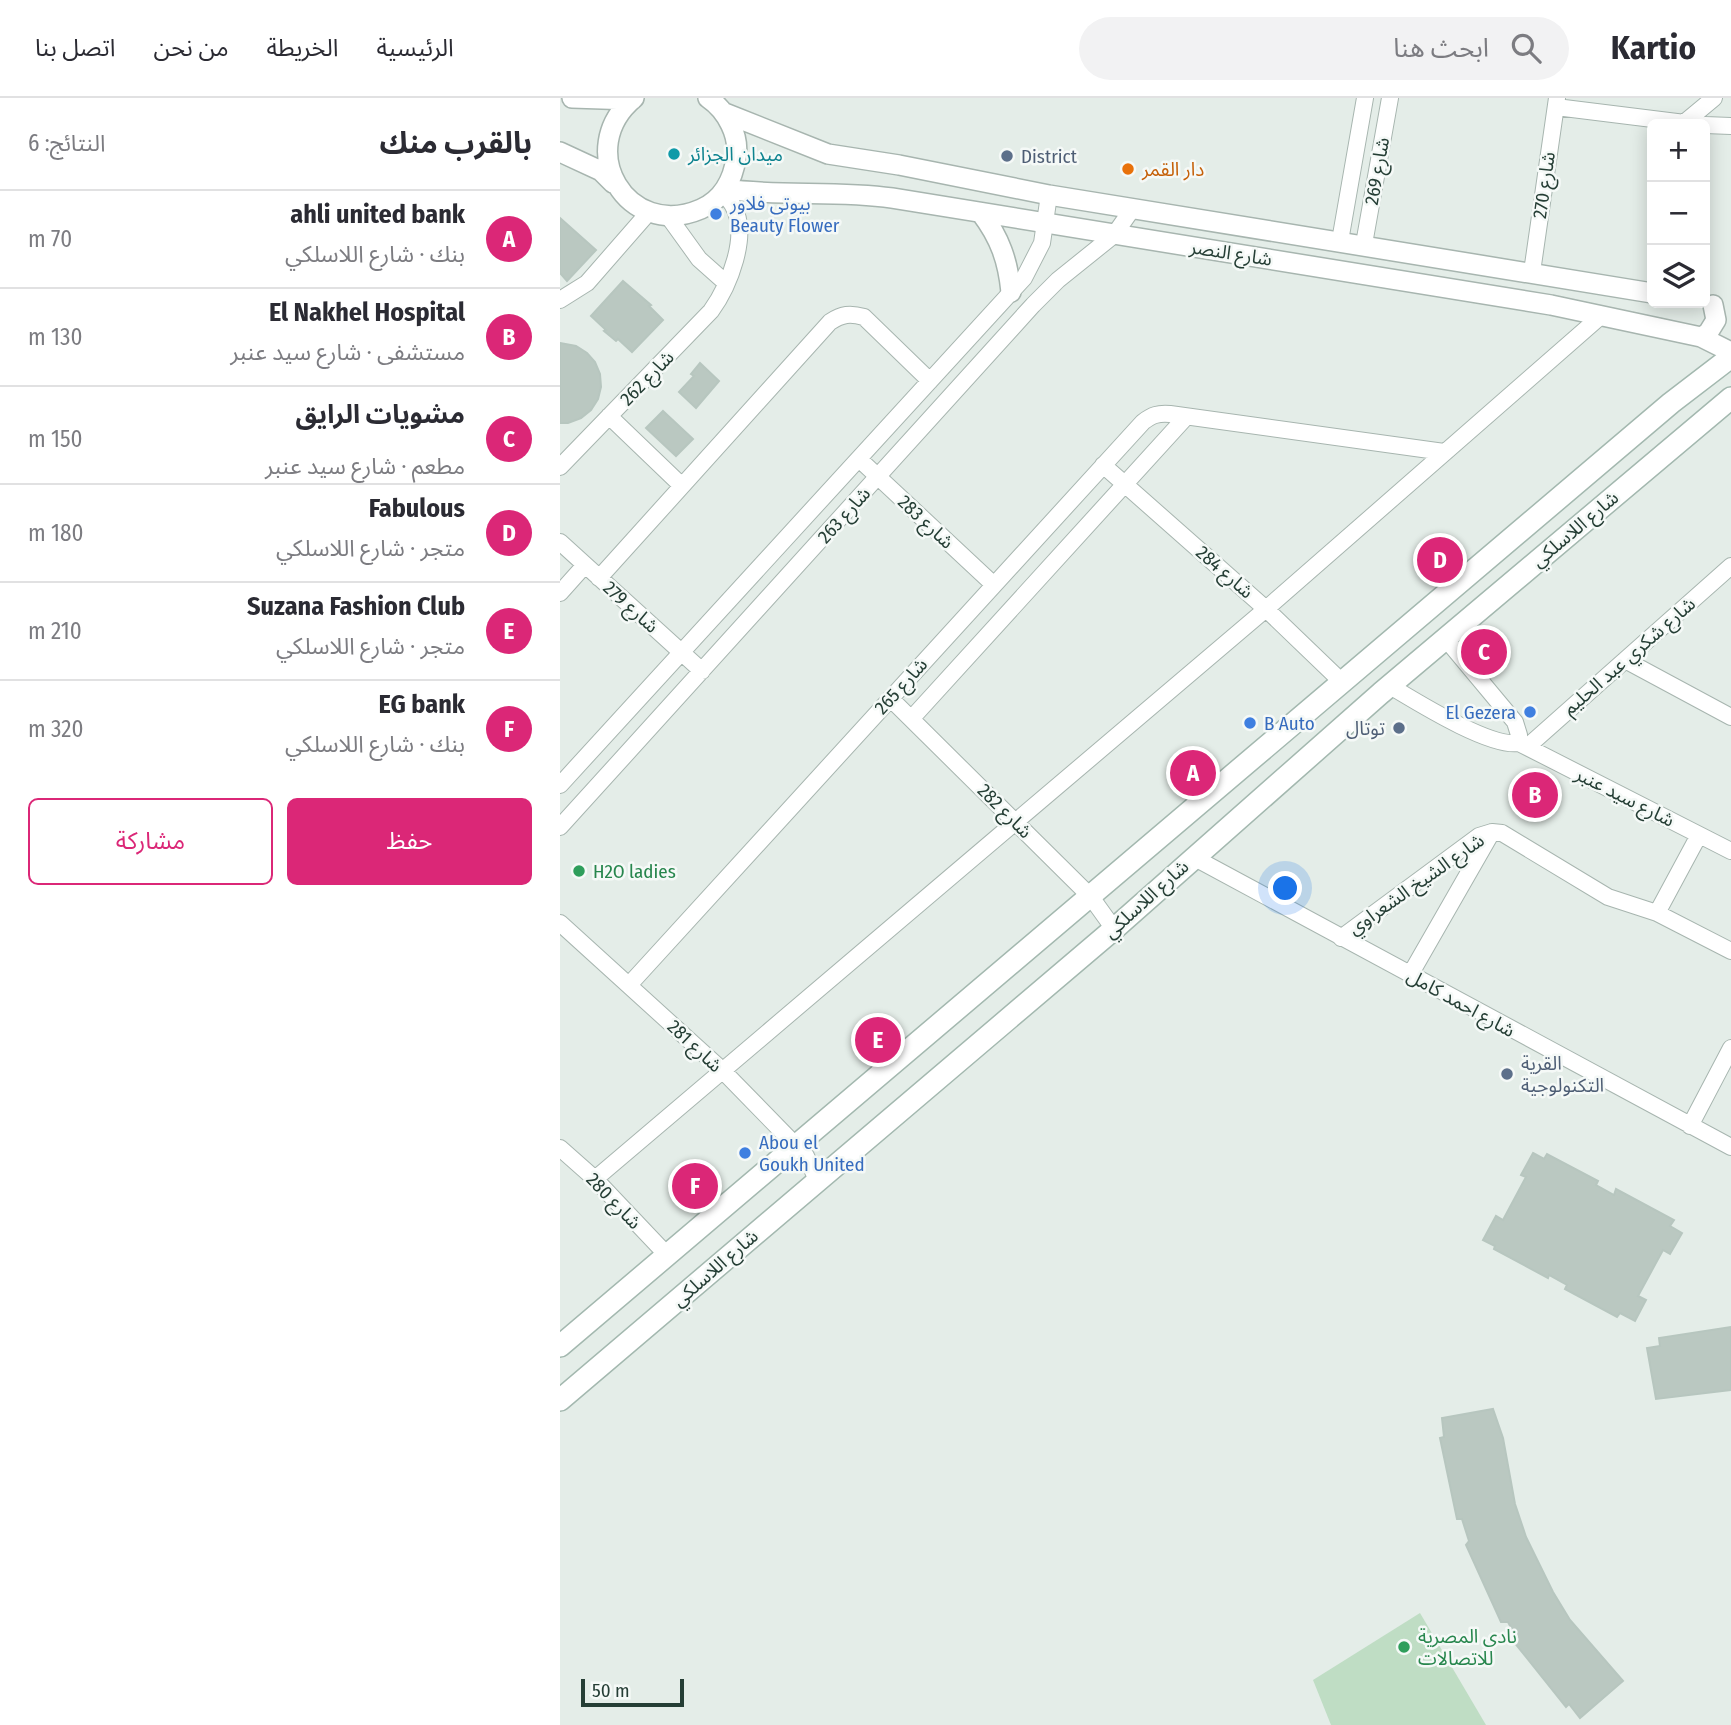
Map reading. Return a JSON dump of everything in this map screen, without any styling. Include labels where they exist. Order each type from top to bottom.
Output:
[{"type":"main road","name":"شارع اللاسلكي","points":[[560,1346],[1731,354]]},
{"type":"main road","name":"شارع اللاسلكي","points":[[560,1400],[1114,929],[1390,685],[1731,398]]},
{"type":"main road","points":[[1671,403],[1684,415],[1692,431]]},
{"type":"street","points":[[572,98],[633,99]]},
{"type":"street","name":"شارع 269","points":[[1340,241],[1365,98]]},
{"type":"street","name":"شارع 269","points":[[1364,244],[1390,98]]},
{"type":"street","points":[[1689,119],[1714,98]]},
{"type":"street","points":[[625,197],[614,182],[608,165],[607,147],[611,129],[619,113],[633,99]]},
{"type":"street","points":[[1556,102],[1660,119]]},
{"type":"street","name":"شارع 270","points":[[1532,272],[1556,102]]},
{"type":"street","points":[[560,300],[587,283],[658,214],[688,214],[707,206],[724,191],[734,171],[737,151],[734,131],[715,103]]},
{"type":"street","name":"شارع النصر","points":[[715,103],[828,154],[899,165],[1049,195],[1364,244],[1647,292]]},
{"type":"street","points":[[1710,125],[1731,126]]},
{"type":"street","points":[[560,152],[601,171],[625,197],[658,214],[699,259],[726,283]]},
{"type":"street","name":"شارع النصر","points":[[724,191],[859,193],[1114,234],[1602,315],[1701,337],[1731,354]]},
{"type":"street","name":"شارع 262","points":[[560,467],[711,311],[722,296],[734,265],[739,236],[734,206],[724,191]]},
{"type":"street","name":"شارع 263","points":[[560,786],[1024,278],[1034,261],[1045,223],[1049,195]]},
{"type":"street","name":"شارع 263","points":[[560,827],[1058,280],[1114,234],[1133,208]]},
{"type":"street","points":[[981,213],[994,230],[1003,250],[1011,292]]},
{"type":"street","points":[[1701,337],[1708,333],[1716,320],[1716,306]]},
{"type":"street","points":[[599,578],[830,322],[840,316],[852,314],[864,317],[930,381]]},
{"type":"street","points":[[595,1179],[1266,608],[1602,315]]},
{"type":"street","name":"شارع 265","points":[[629,985],[1150,416],[1160,413],[1444,452]]},
{"type":"street","points":[[609,416],[682,486]]},
{"type":"street","name":"شارع 265","points":[[912,718],[1186,417]]},
{"type":"street","name":"شارع 283","points":[[859,459],[994,585]]},
{"type":"street","name":"شارع 284","points":[[1103,465],[1266,608],[1343,683]]},
{"type":"street","name":"شارع 279","points":[[560,542],[702,671]]},
{"type":"street","points":[[560,593],[585,565]]},
{"type":"street","name":"شارع شكري عبد الحليم","points":[[1523,745],[1625,660],[1731,566]]},
{"type":"street","points":[[1445,638],[1515,722],[1523,745]]},
{"type":"street","points":[[1625,660],[1731,717]]},
{"type":"street","name":"شارع سيد عنبر","points":[[1390,685],[1488,738],[1504,744],[1523,745],[1731,851]]},
{"type":"street","name":"شارع 282","points":[[891,699],[1091,897],[1114,929]]},
{"type":"street","name":"شارع الشيخ الشعراوي","points":[[1410,975],[1492,832]]},
{"type":"street","name":"شارع الشيخ الشعراوي","points":[[1341,938],[1479,836],[1492,832],[1502,833],[1608,897],[1657,913],[1731,951]]},
{"type":"street","points":[[1657,913],[1699,835]]},
{"type":"street","name":"شارع احمد كامل","points":[[1193,857],[1731,1147]]},
{"type":"street","name":"شارع 281","points":[[560,923],[723,1071],[806,1156],[817,1180]]},
{"type":"street","points":[[1690,1126],[1731,1048]]},
{"type":"street","name":"شارع 280","points":[[560,1148],[595,1179],[667,1255]]},
{"type":"green space","name":"نادى المصرية للاتصالات","points":[[1420,1613],[1486,1725],[1331,1725],[1313,1680]]},
{"type":"building","points":[[560,218],[596,250],[567,281],[560,273]]},
{"type":"building","points":[[623,281],[651,305],[649,306],[663,320],[632,352],[604,331],[606,330],[591,316]]},
{"type":"building","points":[[560,343],[576,346],[587,353],[600,374],[598,399],[591,410],[568,423],[560,423]]},
{"type":"building","points":[[700,363],[719,381],[696,408],[679,392],[694,376],[691,374]]},
{"type":"building","points":[[663,411],[693,439],[676,456],[646,428]]},
{"type":"building","points":[[1533,1153],[1544,1159],[1547,1154],[1598,1181],[1596,1185],[1614,1195],[1616,1189],[1674,1220],[1670,1226],[1682,1233],[1670,1254],[1663,1250],[1638,1296],[1646,1300],[1635,1321],[1620,1313],[1617,1317],[1565,1289],[1567,1285],[1549,1275],[1548,1278],[1494,1249],[1495,1246],[1483,1240],[1496,1216],[1503,1220],[1526,1177],[1521,1175]]},
{"type":"building","points":[[1731,1327],[1731,1390],[1656,1399],[1647,1348],[1660,1346],[1659,1338]]},
{"type":"building","points":[[1493,1409],[1503,1438],[1515,1504],[1526,1537],[1570,1620],[1623,1681],[1580,1718],[1569,1704],[1566,1707],[1514,1642],[1517,1639],[1508,1622],[1501,1622],[1466,1545],[1469,1541],[1462,1519],[1457,1519],[1440,1438],[1444,1437],[1442,1418]]},
{"type":"place","name":"ميدان الجزائر","points":[[674,154]]},
{"type":"place","name":"District","points":[[1007,156]]},
{"type":"place","name":"دار القمر","points":[[1128,169]]},
{"type":"place","name":"بيوتى فلاور Beauty Flower","points":[[716,214]]},
{"type":"place","name":"Fabulous","points":[[1440,560]]},
{"type":"place","name":"مشويات الرايق","points":[[1484,652]]},
{"type":"place","name":"El Gezera","points":[[1530,712]]},
{"type":"place","name":"B Auto","points":[[1250,723]]},
{"type":"place","name":"توتال","points":[[1399,728]]},
{"type":"place","name":"ahli united bank","points":[[1193,773]]},
{"type":"place","name":"El Nakhel Hospital","points":[[1535,795]]},
{"type":"place","name":"H2O ladies","points":[[579,871]]},
{"type":"place","name":"Suzana Fashion Club","points":[[878,1040]]},
{"type":"place","name":"القرية التكنولوجية","points":[[1507,1074]]},
{"type":"place","name":"Abou el Goukh United","points":[[745,1153]]},
{"type":"place","name":"EG bank","points":[[695,1186]]},
{"type":"place","name":"نادى المصرية للاتصالات","points":[[1404,1647]]}]
